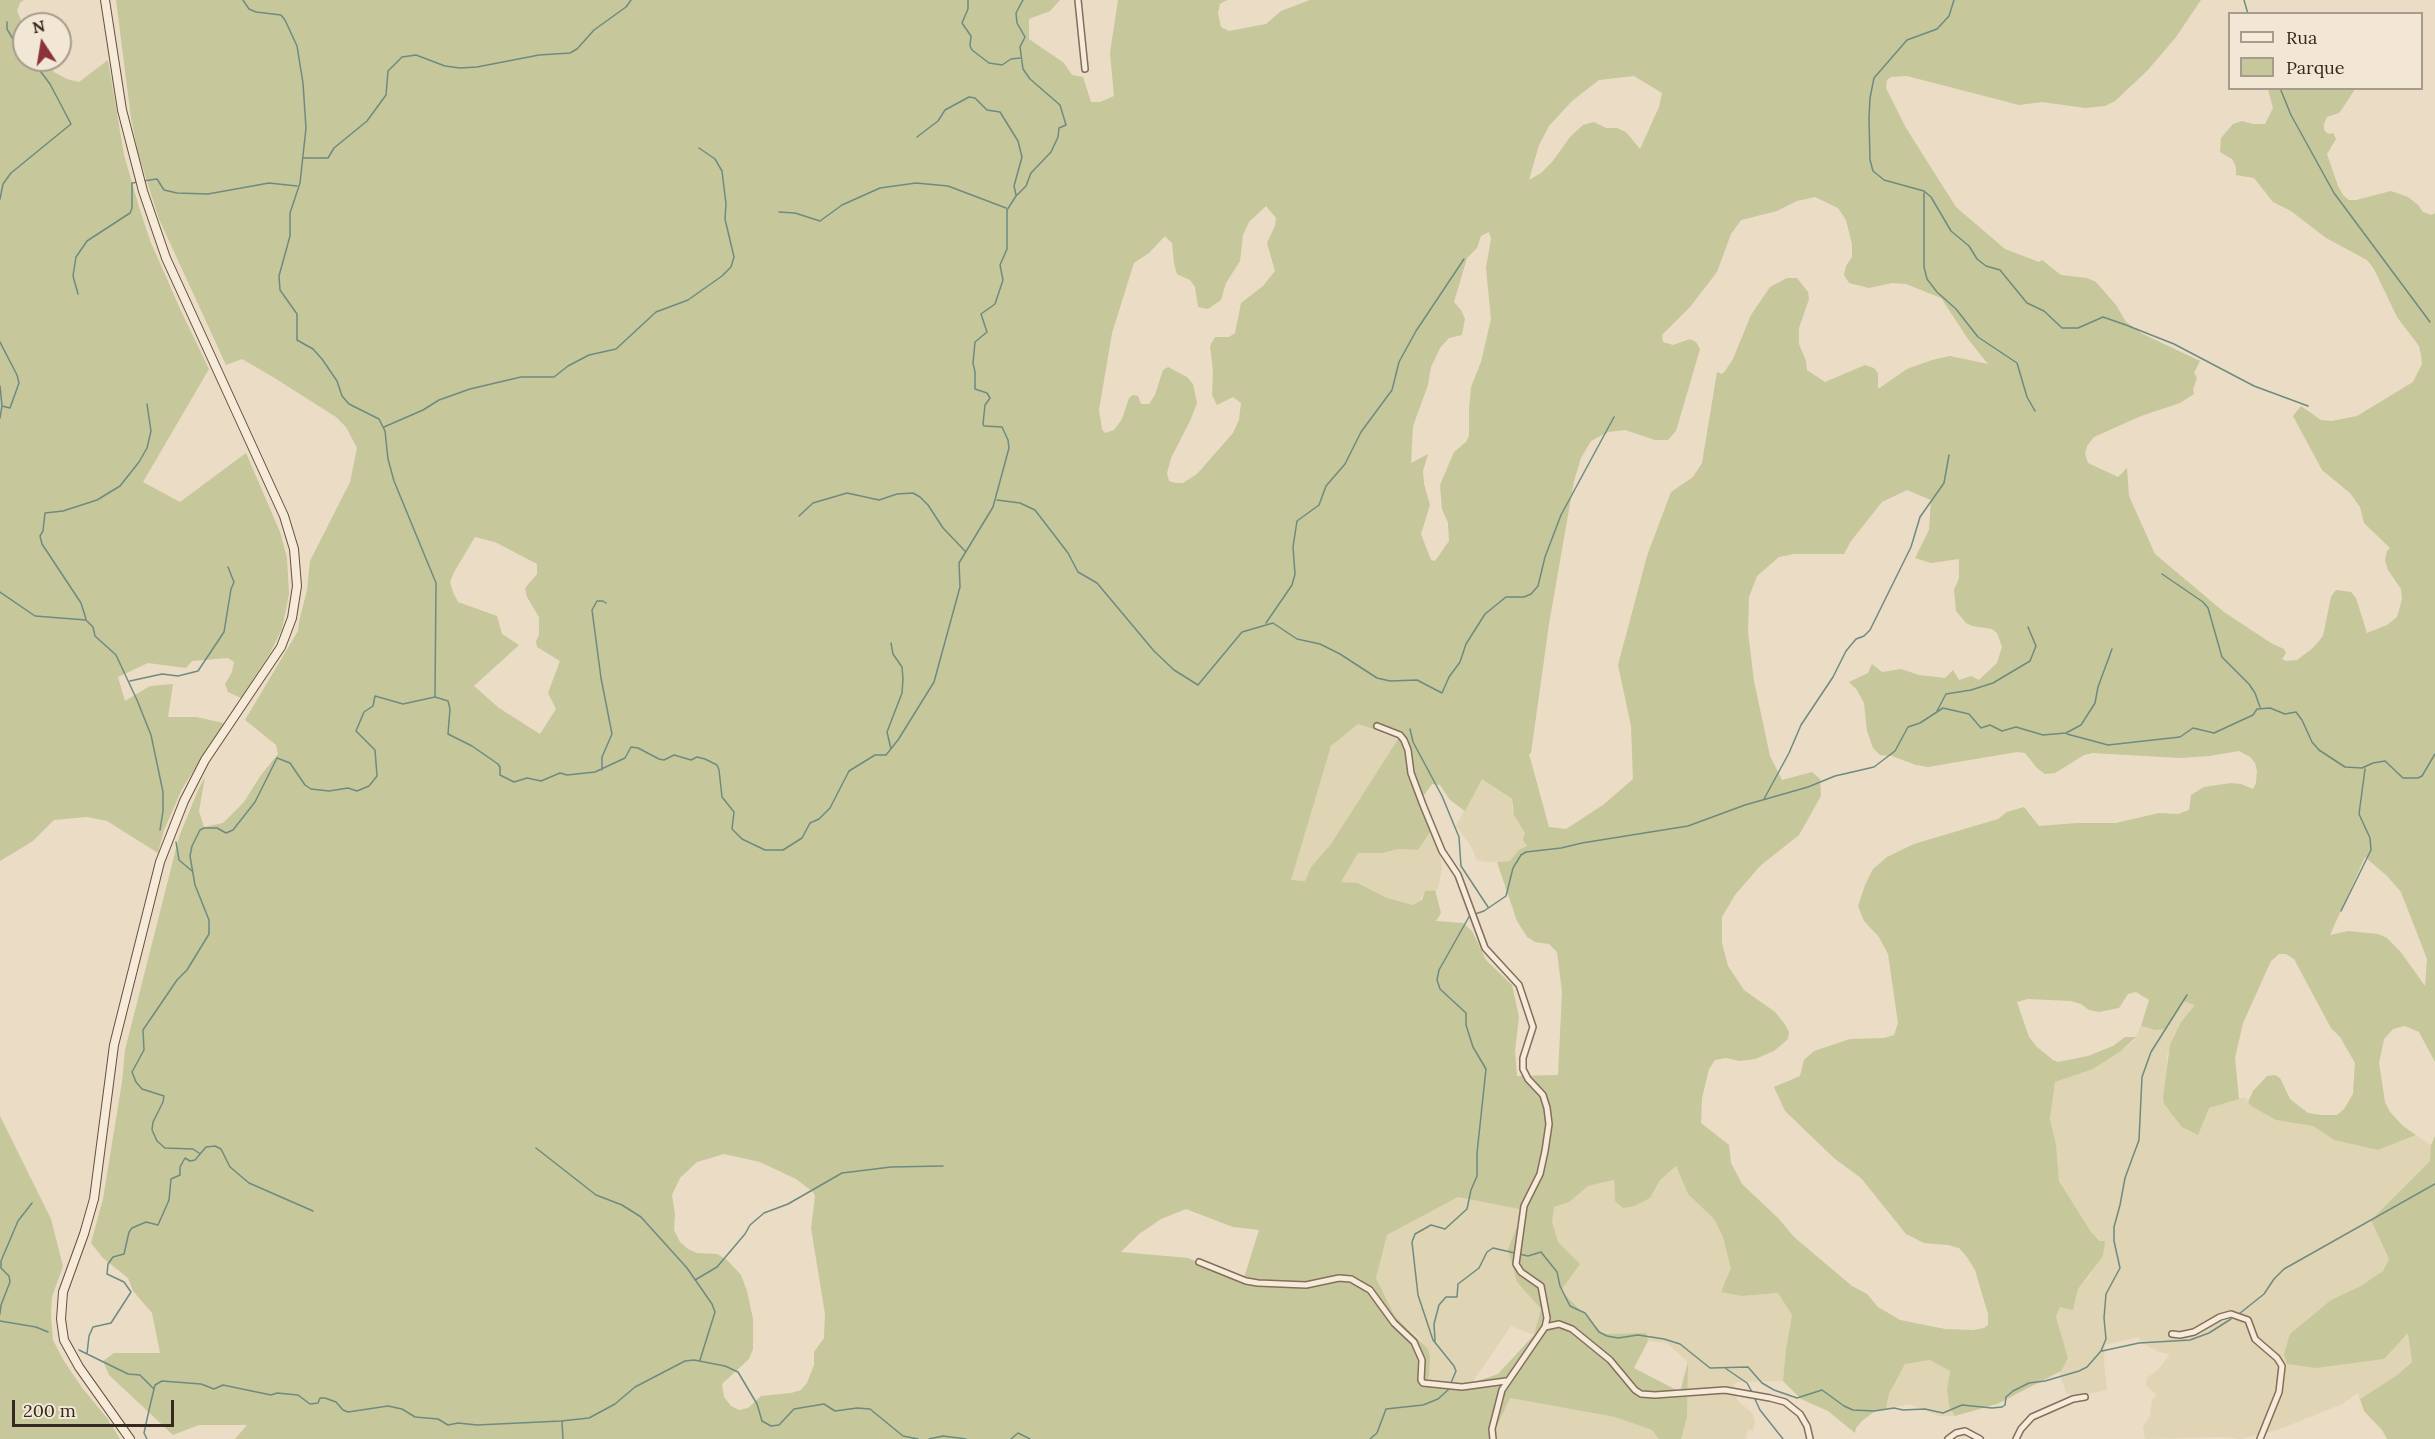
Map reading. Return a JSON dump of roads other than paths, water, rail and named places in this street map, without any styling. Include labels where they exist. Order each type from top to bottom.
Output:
[{"type":"main road","points":[[105,0],[122,110],[142,191],[166,258],[284,516],[294,549],[297,586],[292,618],[281,647],[205,760],[184,801],[160,862],[114,1045],[94,1199],[63,1292],[61,1319],[64,1340],[79,1367],[130,1439]]},
{"type":"street","points":[[1078,0],[1085,69]]},
{"type":"street","points":[[1377,726],[1400,735],[1404,740],[1408,750],[1411,773],[1423,805],[1442,851],[1458,876],[1485,948],[1493,960],[1517,981],[1532,1019],[1532,1034],[1522,1064],[1528,1079],[1543,1095],[1549,1124],[1540,1174],[1524,1206],[1516,1264],[1521,1272],[1541,1286],[1547,1312],[1545,1327],[1506,1381],[1494,1420],[1493,1439]]},
{"type":"street","points":[[1199,1262],[1246,1281],[1258,1283],[1306,1285],[1339,1278],[1351,1279],[1370,1290],[1394,1323],[1414,1342],[1422,1360],[1421,1380],[1423,1383],[1462,1387],[1506,1381]]},
{"type":"street","points":[[2172,1334],[2194,1332],[2220,1317],[2231,1314],[2248,1320],[2255,1339],[2277,1358],[2282,1366],[2278,1392],[2260,1439]]},
{"type":"street","points":[[1545,1327],[1558,1324],[1572,1329],[1610,1360],[1641,1394],[1725,1390],[1785,1402],[1800,1414],[1807,1426],[1810,1439]]},
{"type":"street","points":[[2016,1439],[2021,1429],[2032,1418],[2073,1399],[2085,1396]]},
{"type":"street","points":[[1948,1439],[1956,1433],[1965,1431],[1980,1439]]},
{"type":"waterway","points":[[243,0],[249,9],[281,15],[285,20],[297,46],[303,83],[306,128],[300,183],[290,213],[290,236],[279,276],[280,290],[297,314],[297,340],[313,349],[322,359],[337,381],[342,396],[349,404],[379,419],[385,431],[388,459],[394,481],[436,583],[435,696]]},
{"type":"waterway","points":[[304,158],[328,158],[334,148],[367,121],[386,95],[388,71],[402,57],[416,55],[445,66],[460,68],[539,55],[570,53],[577,49],[594,30],[626,7],[631,0]]},
{"type":"waterway","points":[[968,0],[968,9],[962,23],[971,36],[972,50],[989,63],[1002,65],[1011,59],[1020,58]]},
{"type":"waterway","points":[[199,1153],[193,1149],[165,1148],[157,1141],[152,1130],[153,1122],[164,1096],[142,1089],[132,1072],[144,1050],[143,1030],[177,980],[187,970],[209,934],[209,920],[195,885],[190,856],[192,846],[200,830],[204,828],[217,828],[226,833],[233,830],[255,802],[277,758],[290,763],[305,785],[311,789],[329,791],[348,788],[357,791],[369,786],[377,776],[375,750],[356,731],[364,712],[373,706],[375,696],[403,704],[435,697],[448,701],[450,709],[448,734],[472,746],[498,764],[500,775],[514,782],[527,778],[541,781],[560,773],[567,775],[595,772],[625,758],[631,747],[664,760],[674,755],[691,760],[697,757],[705,759],[717,765],[719,770],[722,797],[734,812],[732,829],[742,839],[765,850],[783,850],[802,838],[810,823],[819,819],[830,808],[849,771],[875,755],[886,755],[898,740],[934,682],[960,587],[959,563],[993,507],[1009,448],[1002,427],[984,426],[983,424],[985,405],[990,398],[987,393],[975,389],[973,363],[975,342],[987,332],[981,314],[995,304],[1003,280],[1000,265],[1007,249],[1007,210],[1026,186],[1031,173],[1051,152],[1058,137],[1059,128],[1066,125],[1060,105],[1030,79],[1023,69],[1020,47],[1025,37],[1017,23],[1016,13],[1023,0]]},
{"type":"waterway","points":[[1954,0],[1949,16],[1937,29],[1907,40],[1874,78],[1869,118],[1870,160],[1873,171],[1884,180],[1924,191],[1931,197],[1951,231],[1969,246],[1977,259],[1986,266],[2000,270],[2027,303],[2044,311],[2062,328],[2078,328],[2103,317],[2174,344],[2254,386],[2308,406]]},
{"type":"waterway","points":[[2244,0],[2247,12]]},
{"type":"waterway","points":[[7,22],[7,29],[12,37]]},
{"type":"waterway","points":[[0,199],[3,184],[11,173],[71,124],[41,72]]},
{"type":"waterway","points":[[2281,90],[2291,115],[2334,193],[2430,322]]},
{"type":"waterway","points":[[917,137],[938,121],[945,110],[969,97],[975,98],[987,110],[1000,112],[1018,141],[1022,157],[1014,186],[1016,195]]},
{"type":"waterway","points":[[384,427],[423,410],[439,400],[470,389],[521,377],[554,377],[568,366],[589,355],[616,349],[656,312],[688,300],[722,276],[731,267],[734,257],[725,219],[726,204],[722,171],[715,159],[699,148]]},
{"type":"waterway","points":[[143,181],[157,179],[164,190],[177,193],[208,194],[269,183],[297,186]]},
{"type":"waterway","points":[[78,294],[73,276],[76,257],[87,241],[130,213],[132,183],[139,182]]},
{"type":"waterway","points":[[779,212],[795,213],[820,221],[842,205],[880,188],[916,183],[948,186],[1006,208]]},
{"type":"waterway","points":[[1924,193],[1924,267],[1927,279],[1937,292],[1956,309],[1978,337],[2017,363],[2027,397],[2035,411]]},
{"type":"waterway","points":[[1266,623],[1292,585],[1295,574],[1293,547],[1297,521],[1319,505],[1326,486],[1345,464],[1361,432],[1392,390],[1399,362],[1416,331],[1464,259]]},
{"type":"waterway","points":[[0,342],[19,383],[10,408],[2,406]]},
{"type":"waterway","points":[[0,386],[2,406],[0,418]]},
{"type":"waterway","points":[[86,619],[81,603],[42,544],[40,536],[43,531],[45,513],[63,511],[97,500],[120,486],[147,448],[151,431],[147,404]]},
{"type":"waterway","points":[[997,500],[1020,503],[1035,510],[1068,553],[1078,572],[1097,583],[1154,651],[1174,670],[1198,685],[1242,632],[1273,623],[1297,639],[1320,644],[1340,654],[1377,678],[1390,681],[1417,680],[1442,693],[1449,677],[1460,662],[1466,644],[1485,614],[1506,597],[1524,597],[1531,594],[1538,586],[1545,557],[1561,515],[1614,417]]},
{"type":"waterway","points":[[1764,799],[1801,725],[1833,677],[1846,651],[1856,639],[1864,636],[1870,630],[1911,547],[1920,517],[1944,483],[1949,455]]},
{"type":"waterway","points":[[799,516],[813,503],[847,493],[879,500],[897,494],[913,493],[928,505],[943,528],[965,551]]},
{"type":"waterway","points":[[130,681],[162,674],[178,676],[198,671],[224,632],[234,582],[228,567]]},
{"type":"waterway","points":[[2162,574],[2203,602],[2208,608],[2222,657],[2249,684],[2260,707]]},
{"type":"waterway","points":[[0,592],[35,616],[86,620],[93,627],[95,636],[116,655],[151,735],[163,792],[160,830]]},
{"type":"waterway","points":[[602,770],[602,757],[612,734],[601,678],[592,610],[597,601],[606,603]]},
{"type":"waterway","points":[[1937,711],[1946,694],[1971,690],[1993,683],[2030,661],[2036,646],[2028,627]]},
{"type":"waterway","points":[[891,643],[893,654],[902,667],[903,679],[902,693],[887,732],[891,749]]},
{"type":"waterway","points":[[1475,914],[1484,911],[1506,896],[1513,868],[1521,855],[1526,852],[1688,826],[1835,776],[1874,767],[1895,751],[1908,727],[1920,723],[1943,708],[1969,714],[1981,728],[1990,725],[2002,731],[2016,727],[2043,735],[2066,733],[2081,725],[2095,703],[2098,687],[2112,649]]},
{"type":"waterway","points":[[2067,734],[2108,745],[2180,737],[2193,728],[2214,733],[2253,715],[2257,709],[2270,708],[2285,714],[2296,712],[2312,742],[2319,750],[2345,767],[2362,768],[2385,761],[2403,778],[2418,778],[2422,776],[2435,754]]},
{"type":"waterway","points":[[1410,729],[1413,742],[1442,796],[1459,837],[1461,866],[1488,907]]},
{"type":"waterway","points":[[2341,911],[2371,850],[2370,838],[2359,814],[2365,769]]},
{"type":"waterway","points":[[176,842],[179,860],[192,871]]},
{"type":"waterway","points":[[1370,1439],[1377,1433],[1386,1409],[1423,1405],[1438,1399],[1448,1390],[1456,1371],[1433,1340],[1418,1295],[1412,1242],[1415,1234],[1431,1225],[1445,1229],[1467,1209],[1477,1176],[1477,1153],[1486,1069],[1473,1047],[1466,1025],[1466,1013],[1440,989],[1437,980],[1439,970],[1470,915]]},
{"type":"waterway","points":[[1435,1341],[1434,1324],[1439,1305],[1446,1297],[1457,1297],[1458,1284],[1479,1268],[1487,1252],[1493,1248],[1528,1256],[1541,1252],[1557,1272],[1560,1286],[1570,1306],[1585,1313],[1599,1332],[1607,1336],[1618,1338],[1638,1335],[1664,1339],[1680,1344],[1710,1368],[1748,1367],[1762,1383],[1774,1390],[1797,1398],[1822,1390],[1853,1410],[1925,1409],[1943,1413],[1962,1405],[2002,1407],[2005,1405],[2006,1397],[2013,1391],[2029,1383],[2079,1371],[2087,1367],[2101,1351],[2106,1339],[2104,1318],[2106,1294],[2120,1268],[2114,1241],[2114,1227],[2125,1178],[2139,1140],[2142,1077],[2151,1052],[2187,995]]},
{"type":"waterway","points":[[87,1354],[89,1336],[93,1327],[111,1323],[131,1292],[124,1282],[107,1274],[108,1264],[113,1257],[124,1254],[132,1228],[146,1222],[158,1225],[169,1200],[171,1179],[180,1175],[180,1167],[185,1158],[190,1161],[195,1160],[206,1147],[215,1146],[221,1149],[230,1167],[249,1183],[313,1211]]},
{"type":"waterway","points":[[536,1148],[596,1195],[622,1205],[641,1217],[687,1268],[715,1312],[700,1360]]},
{"type":"waterway","points":[[695,1280],[717,1267],[750,1225],[764,1213],[788,1204],[842,1173],[891,1167],[943,1166]]},
{"type":"waterway","points":[[2239,1314],[2264,1294],[2284,1269],[2435,1184]]},
{"type":"waterway","points":[[0,1314],[10,1282],[9,1276],[1,1268],[1,1261],[18,1221],[32,1203]]},
{"type":"waterway","points":[[2102,1351],[2139,1343],[2190,1340],[2209,1333],[2231,1319]]},
{"type":"waterway","points":[[0,1321],[36,1327],[48,1332]]},
{"type":"waterway","points":[[79,1350],[128,1374],[140,1375],[154,1389]]},
{"type":"waterway","points":[[147,1439],[144,1433],[155,1385],[162,1381],[201,1384],[214,1389],[223,1385],[271,1395],[277,1393],[298,1395],[310,1404],[318,1403],[320,1398],[325,1398],[336,1402],[348,1412],[388,1406],[402,1409],[415,1417],[438,1419],[448,1425],[458,1423],[477,1425],[589,1418],[615,1404],[635,1387],[685,1361],[694,1360],[725,1366],[738,1372],[757,1404],[762,1421],[771,1426],[779,1425],[794,1409],[824,1404],[835,1411],[870,1409],[903,1436],[918,1439]]},
{"type":"waterway","points":[[1725,1368],[1747,1383],[1752,1392]]},
{"type":"waterway","points":[[1754,1397],[1760,1410],[1783,1439]]},
{"type":"waterway","points":[[562,1422],[563,1439]]},
{"type":"waterway","points":[[1011,1439],[1018,1433],[1030,1439]]},
{"type":"waterway","points":[[929,1439],[943,1436],[966,1439]]}]
